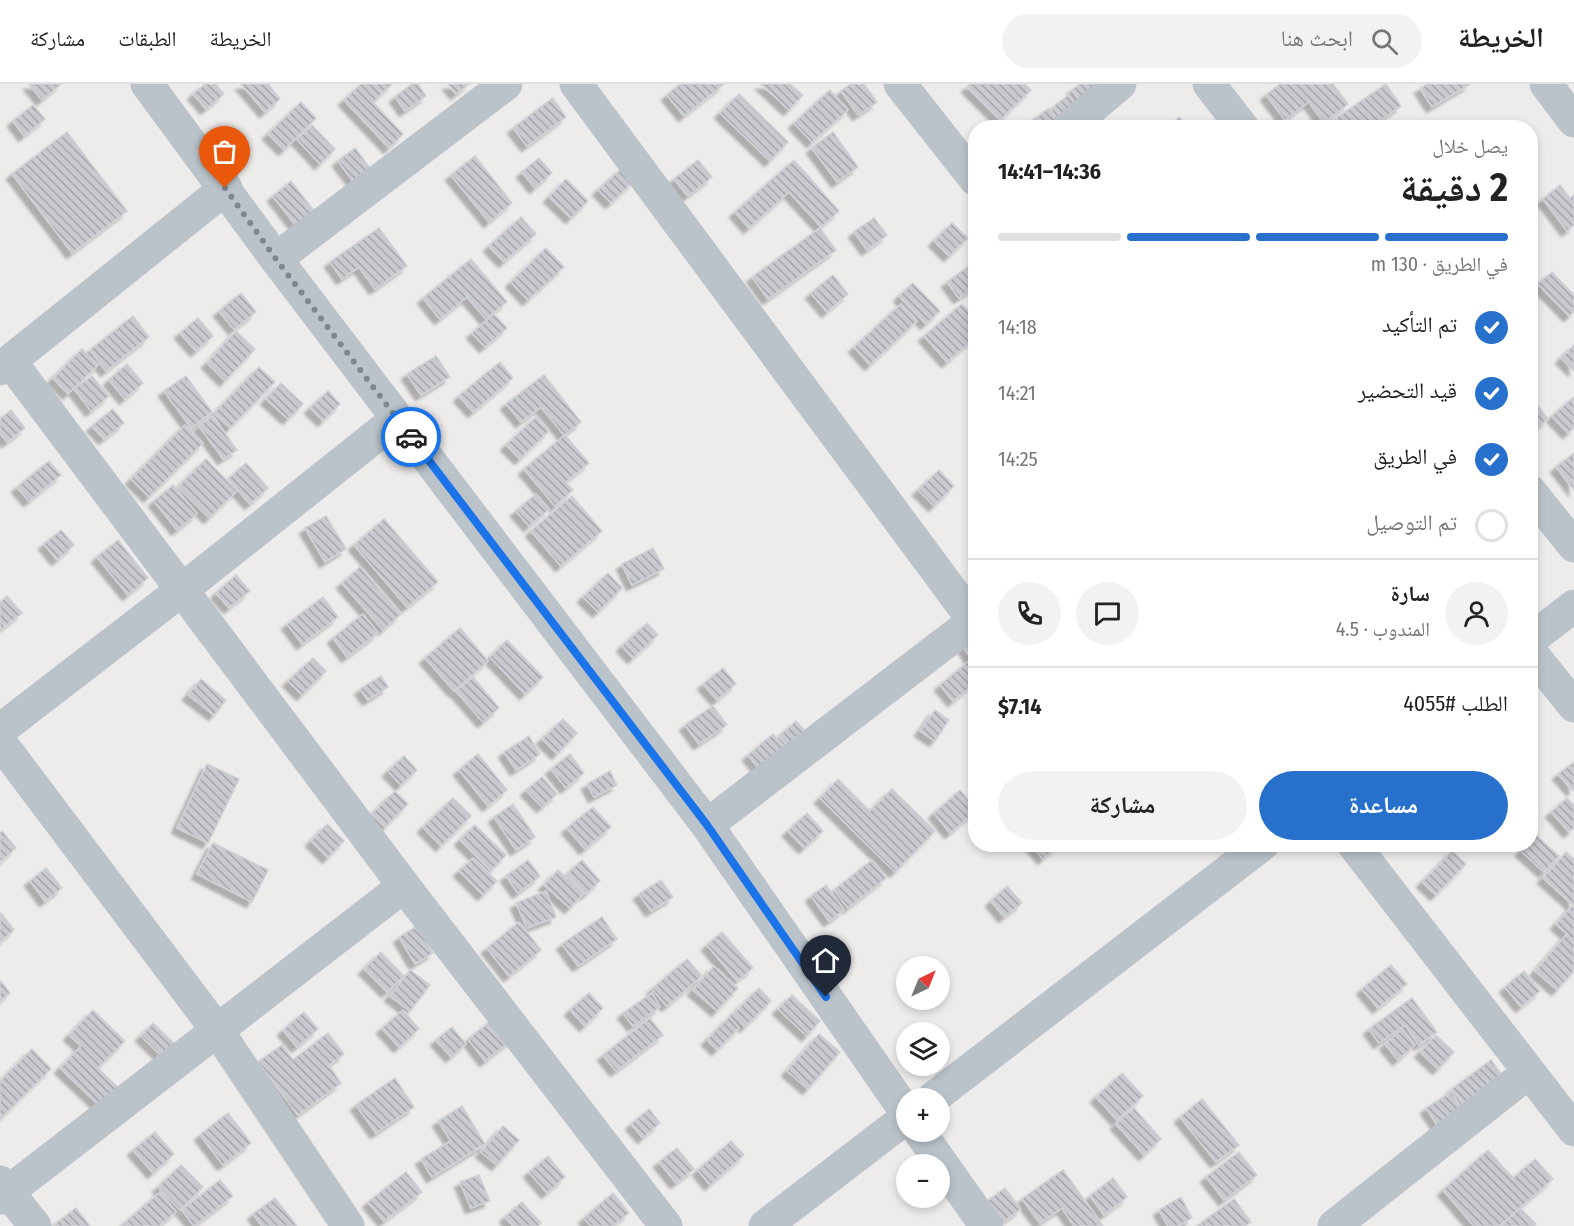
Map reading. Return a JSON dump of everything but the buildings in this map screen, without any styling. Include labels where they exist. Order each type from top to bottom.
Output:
[{"type":"street","points":[[147,84],[276,259],[707,825],[896,1098]]},
{"type":"street","points":[[276,259],[506,84]]},
{"type":"street","points":[[576,84],[968,612]]},
{"type":"street","points":[[900,84],[968,170]]},
{"type":"street","points":[[1077,120],[1120,84]]},
{"type":"street","points":[[1209,84],[1237,120]]},
{"type":"street","points":[[1546,84],[1574,121]]},
{"type":"street","points":[[225,188],[5,365],[183,589],[404,886],[666,1226]]},
{"type":"street","points":[[0,730],[183,589],[397,419]]},
{"type":"street","points":[[1538,501],[1574,546]]},
{"type":"street","points":[[1538,634],[1574,606]]},
{"type":"street","points":[[707,825],[968,625]]},
{"type":"street","points":[[1538,661],[1574,706]]},
{"type":"street","points":[[0,742],[217,1030],[348,1226]]},
{"type":"street","points":[[946,1088],[1253,852]]},
{"type":"street","points":[[1359,852],[1574,1130]]},
{"type":"street","points":[[35,1226],[2,1191],[404,886]]},
{"type":"street","points":[[1334,1226],[1529,1072]]},
{"type":"street","points":[[765,1226],[896,1126]]},
{"type":"street","points":[[927,1142],[986,1226]]},
{"type":"way so far","points":[[225,188],[411,437]]},
{"type":"route","points":[[411,437],[707,825],[826,997]]}]
